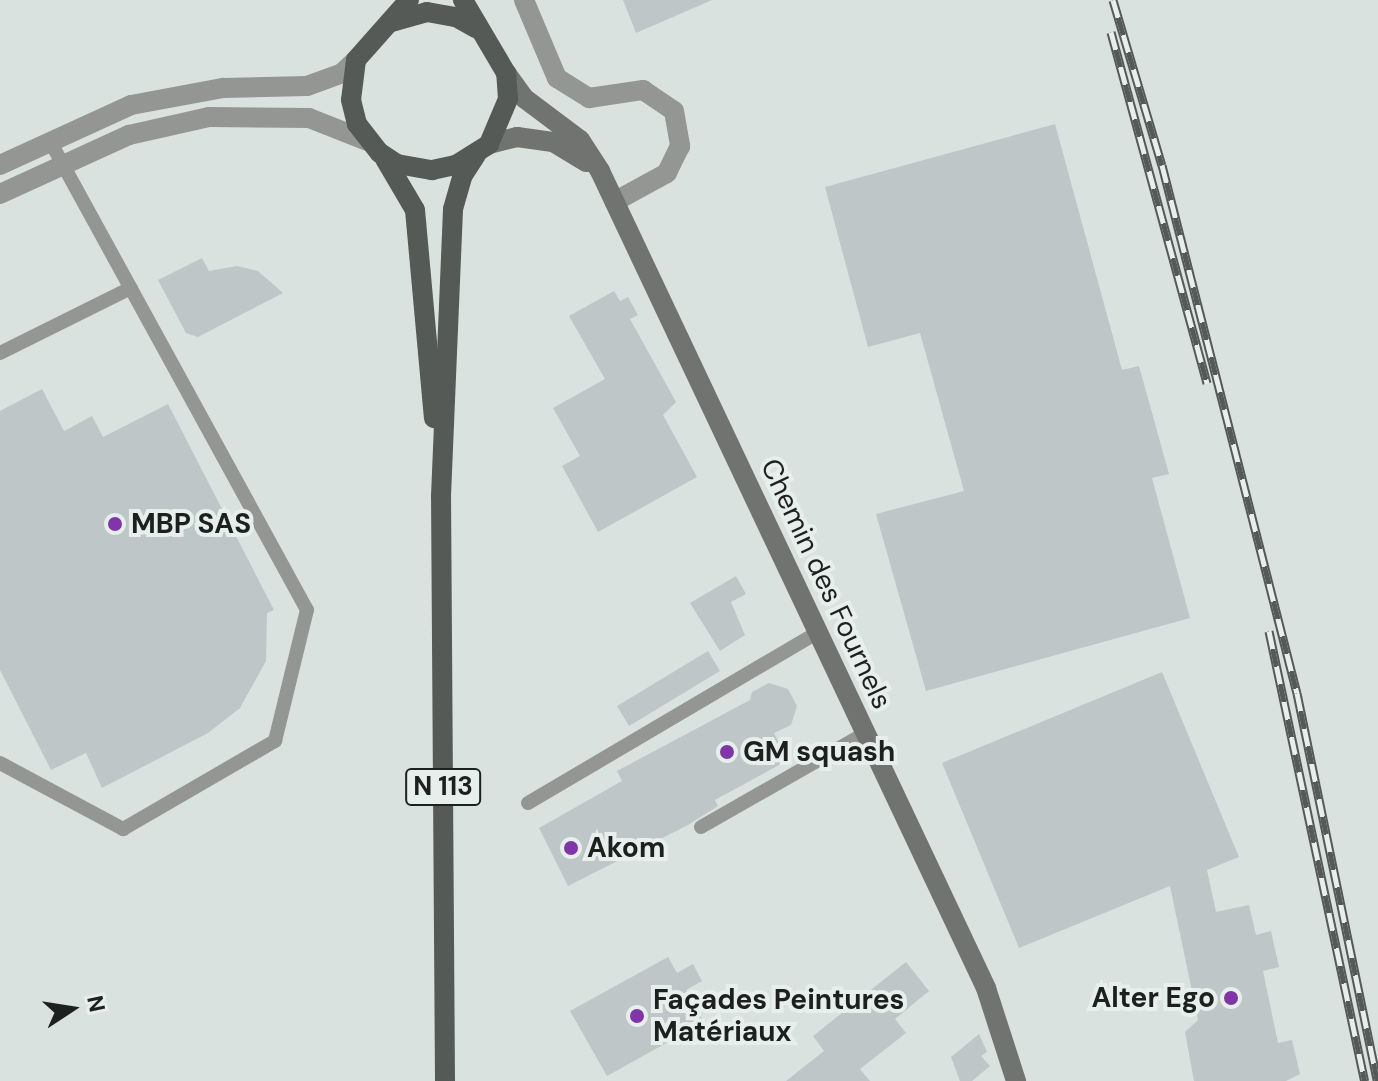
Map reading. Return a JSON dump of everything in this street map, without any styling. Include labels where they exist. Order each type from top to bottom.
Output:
[{"type":"main road","points":[[409,0],[356,60],[351,100],[374,147],[397,164],[432,170],[482,149],[505,111],[506,73],[493,45],[476,28],[463,0]]},
{"type":"main road","points":[[385,26],[427,12],[476,28]]},
{"type":"main road","name":"N 113","points":[[374,147],[415,210],[441,496]]},
{"type":"main road","name":"N 113","points":[[445,1081],[441,496],[453,209],[463,175],[482,149]]},
{"type":"street","points":[[524,0],[557,78],[589,98],[643,90],[674,111],[680,146],[667,173],[611,196]]},
{"type":"street","points":[[0,165],[131,105],[223,88],[307,86],[342,73],[356,60]]},
{"type":"street","name":"Chemin des Fournels","points":[[506,73],[524,98],[580,140],[611,196],[986,988],[1016,1081]]},
{"type":"street","points":[[0,194],[63,164],[164,124],[241,114],[328,121],[374,147]]},
{"type":"street","name":"Chemin des Fournels","points":[[482,149],[517,137],[553,142],[585,160],[611,196]]},
{"type":"lane","points":[[0,763],[123,829],[275,741],[307,610],[50,141]]},
{"type":"lane","points":[[0,353],[131,288]]},
{"type":"lane","points":[[528,803],[818,632]]},
{"type":"lane","points":[[701,827],[866,733]]},
{"type":"building","points":[[623,0],[712,0],[636,33]]},
{"type":"building","points":[[1055,124],[1122,370],[1139,366],[1169,474],[1152,478],[1190,618],[926,691],[876,514],[964,491],[920,333],[868,347],[825,187]]},
{"type":"building","points":[[202,258],[209,271],[237,266],[258,271],[283,293],[198,337],[186,333],[158,280]]},
{"type":"building","points":[[614,291],[620,301],[628,297],[638,315],[630,319],[676,402],[663,415],[697,477],[598,532],[562,466],[580,456],[553,408],[605,379],[569,316]]},
{"type":"building","name":"MBP SAS","points":[[42,389],[64,431],[92,416],[103,437],[168,404],[274,610],[267,613],[266,661],[240,708],[208,733],[102,788],[86,753],[51,770],[0,670],[0,411]]},
{"type":"building","points":[[736,576],[746,594],[731,602],[745,635],[720,651],[690,603]]},
{"type":"building","points":[[708,651],[720,671],[629,726],[617,706]]},
{"type":"building","points":[[1162,672],[1239,857],[1207,870],[1216,912],[1249,905],[1256,935],[1271,931],[1279,967],[1263,971],[1278,1043],[1292,1040],[1300,1074],[1286,1081],[1194,1081],[1185,1032],[1198,1020],[1170,886],[1019,948],[942,763]]},
{"type":"building","points":[[769,683],[788,689],[797,706],[791,725],[774,733],[788,760],[715,800],[718,806],[688,825],[568,886],[539,828],[622,781],[617,771],[750,700],[752,692]]},
{"type":"building","name":"Façades Peintures Matériaux","points":[[668,957],[677,973],[693,964],[702,981],[686,990],[704,1022],[607,1076],[570,1011]]},
{"type":"building","points":[[906,962],[929,991],[895,1019],[906,1033],[860,1069],[870,1081],[786,1081],[824,1051],[813,1036]]},
{"type":"building","points":[[979,1034],[987,1052],[981,1056],[990,1066],[972,1081],[960,1081],[951,1057]]},
{"type":"railway","points":[[1113,0],[1162,165],[1297,693],[1377,1081]]},
{"type":"railway","points":[[1111,32],[1207,383]]},
{"type":"railway","points":[[1269,631],[1365,1081]]},
{"type":"place","name":"MBP SAS","points":[[115,524]]},
{"type":"place","name":"GM squash","points":[[727,752]]},
{"type":"place","name":"Akom","points":[[571,848]]},
{"type":"place","name":"Alter Ego","points":[[1231,998]]},
{"type":"place","name":"Façades Peintures Matériaux","points":[[637,1016]]}]
